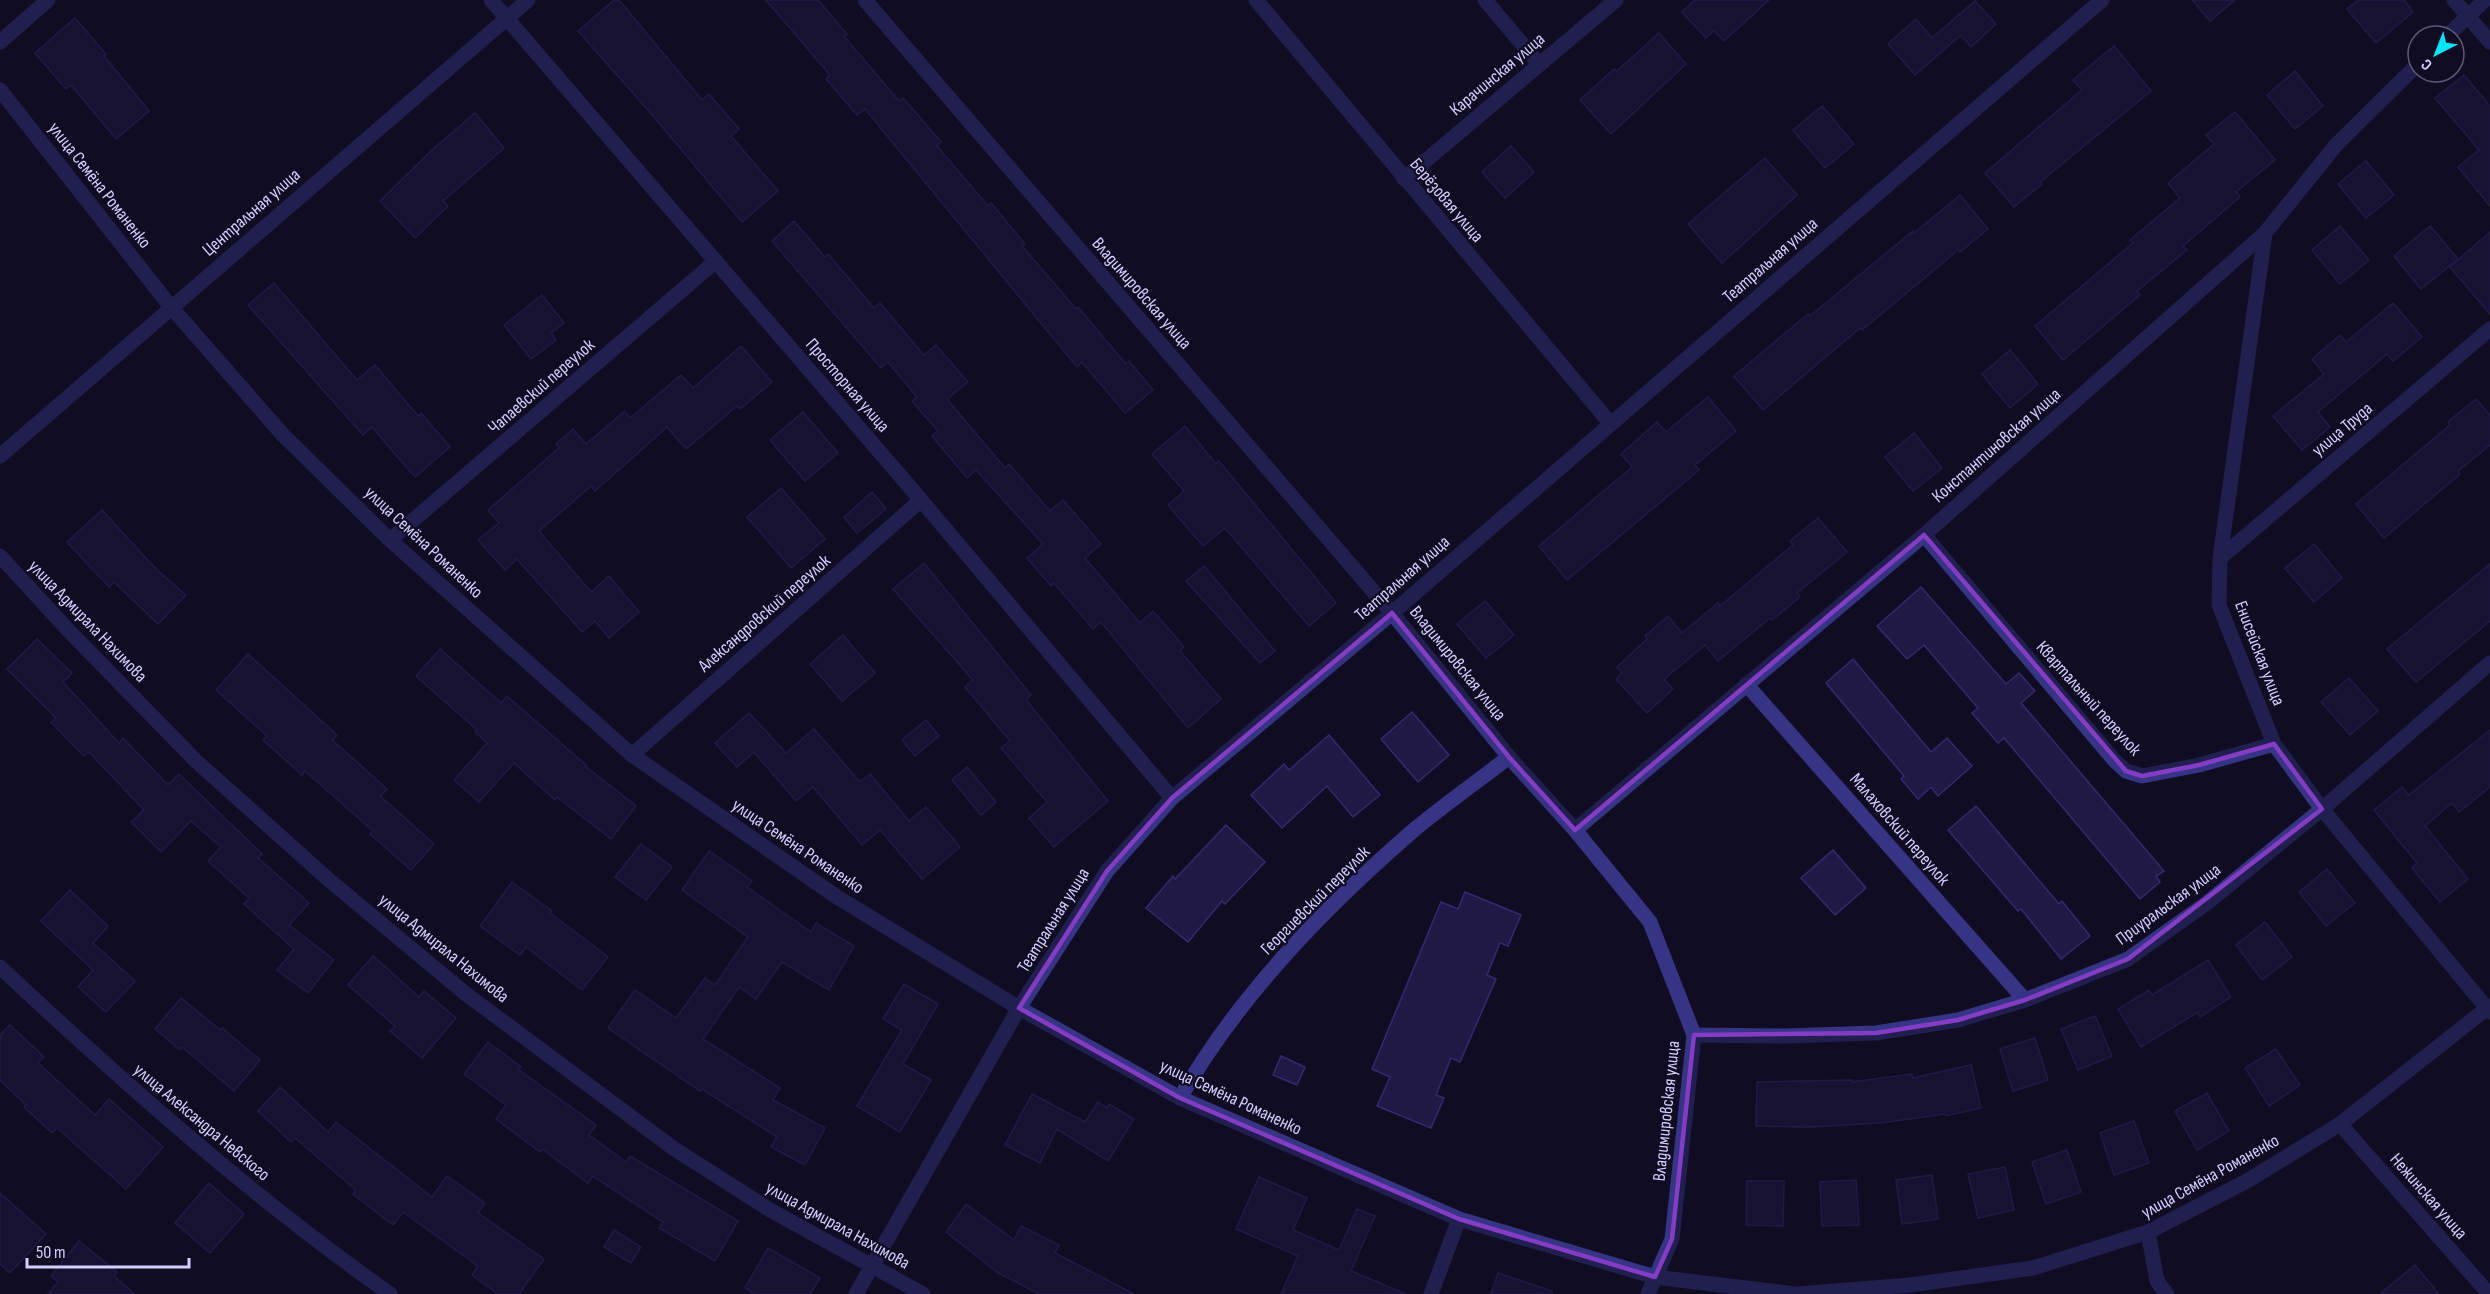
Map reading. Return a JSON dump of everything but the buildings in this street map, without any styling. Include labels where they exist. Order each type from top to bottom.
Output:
[{"type":"street","points":[[0,42],[48,0]]},
{"type":"street","name":"Просторная улица","points":[[491,0],[921,501],[1172,798]]},
{"type":"street","name":"Центральная улица","points":[[0,456],[528,0]]},
{"type":"street","name":"Владимировская улица","points":[[865,0],[1392,613],[1509,757],[1575,830],[1650,922],[1694,1035],[1672,1239],[1648,1294]]},
{"type":"street","name":"Берёзовая улица","points":[[1256,0],[1610,423]]},
{"type":"street","points":[[1485,0],[1539,63]]},
{"type":"street","name":"Карачинская улица","points":[[1404,178],[1616,0]]},
{"type":"street","name":"Театральная улица","points":[[856,1294],[1019,1008],[1107,871],[1172,798],[1392,613],[2102,0]]},
{"type":"street","points":[[2454,0],[2490,42]]},
{"type":"street","points":[[2459,24],[2485,0]]},
{"type":"street","name":"Константиновская улица","points":[[1575,830],[1923,535],[2265,233],[2336,145],[2406,76]]},
{"type":"street","name":"улица Семёна Романенко","points":[[0,90],[171,307],[284,435],[390,540],[632,755],[837,897],[1019,1008],[1180,1098],[1459,1220],[1655,1277],[1797,1294],[1911,1290],[2033,1268],[2148,1232],[2247,1181],[2340,1124],[2489,1009]]},
{"type":"street","name":"Енисейская улица","points":[[2265,233],[2220,558],[2219,605],[2274,744],[2322,809],[2489,1009]]},
{"type":"street","name":"Чапаевский переулок","points":[[390,540],[716,261]]},
{"type":"street","name":"улица Труда","points":[[2220,558],[2490,329]]},
{"type":"street","name":"Александровский переулок","points":[[632,755],[921,501]]},
{"type":"street","name":"Квартальный переулок","points":[[1923,535],[2012,643],[2126,771],[2142,776],[2199,765],[2274,744]]},
{"type":"street","name":"улица Адмирала Нахимова","points":[[0,556],[70,632],[196,761],[330,880],[466,994],[673,1148],[770,1210],[923,1294]]},
{"type":"street","name":"Приуральская улица","points":[[1694,1035],[1785,1036],[1876,1033],[1958,1020],[2025,1000],[2128,959],[2206,903],[2322,809],[2490,663]]},
{"type":"street","name":"Малаховский переулок","points":[[1746,684],[2025,1000]]},
{"type":"street","name":"Георгиевский переулок","points":[[1180,1098],[1202,1061],[1245,1000],[1334,904],[1416,828],[1509,757]]},
{"type":"street","name":"улица Александра Невского","points":[[0,967],[110,1070],[244,1183],[390,1294]]},
{"type":"street","name":"Нежинская улица","points":[[2340,1124],[2489,1294]]},
{"type":"street","points":[[1431,1294],[1459,1220]]},
{"type":"street","points":[[2148,1232],[2157,1281],[2167,1294]]},
{"type":"highlighted area","points":[[1924,535],[2126,771],[2142,776],[2199,765],[2274,744],[2322,809],[2128,959],[2025,1000],[1958,1020],[1876,1033],[1694,1035],[1672,1239],[1655,1277],[1459,1219],[1180,1098],[1019,1008],[1107,871],[1172,798],[1392,613],[1509,757],[1575,830]]}]
